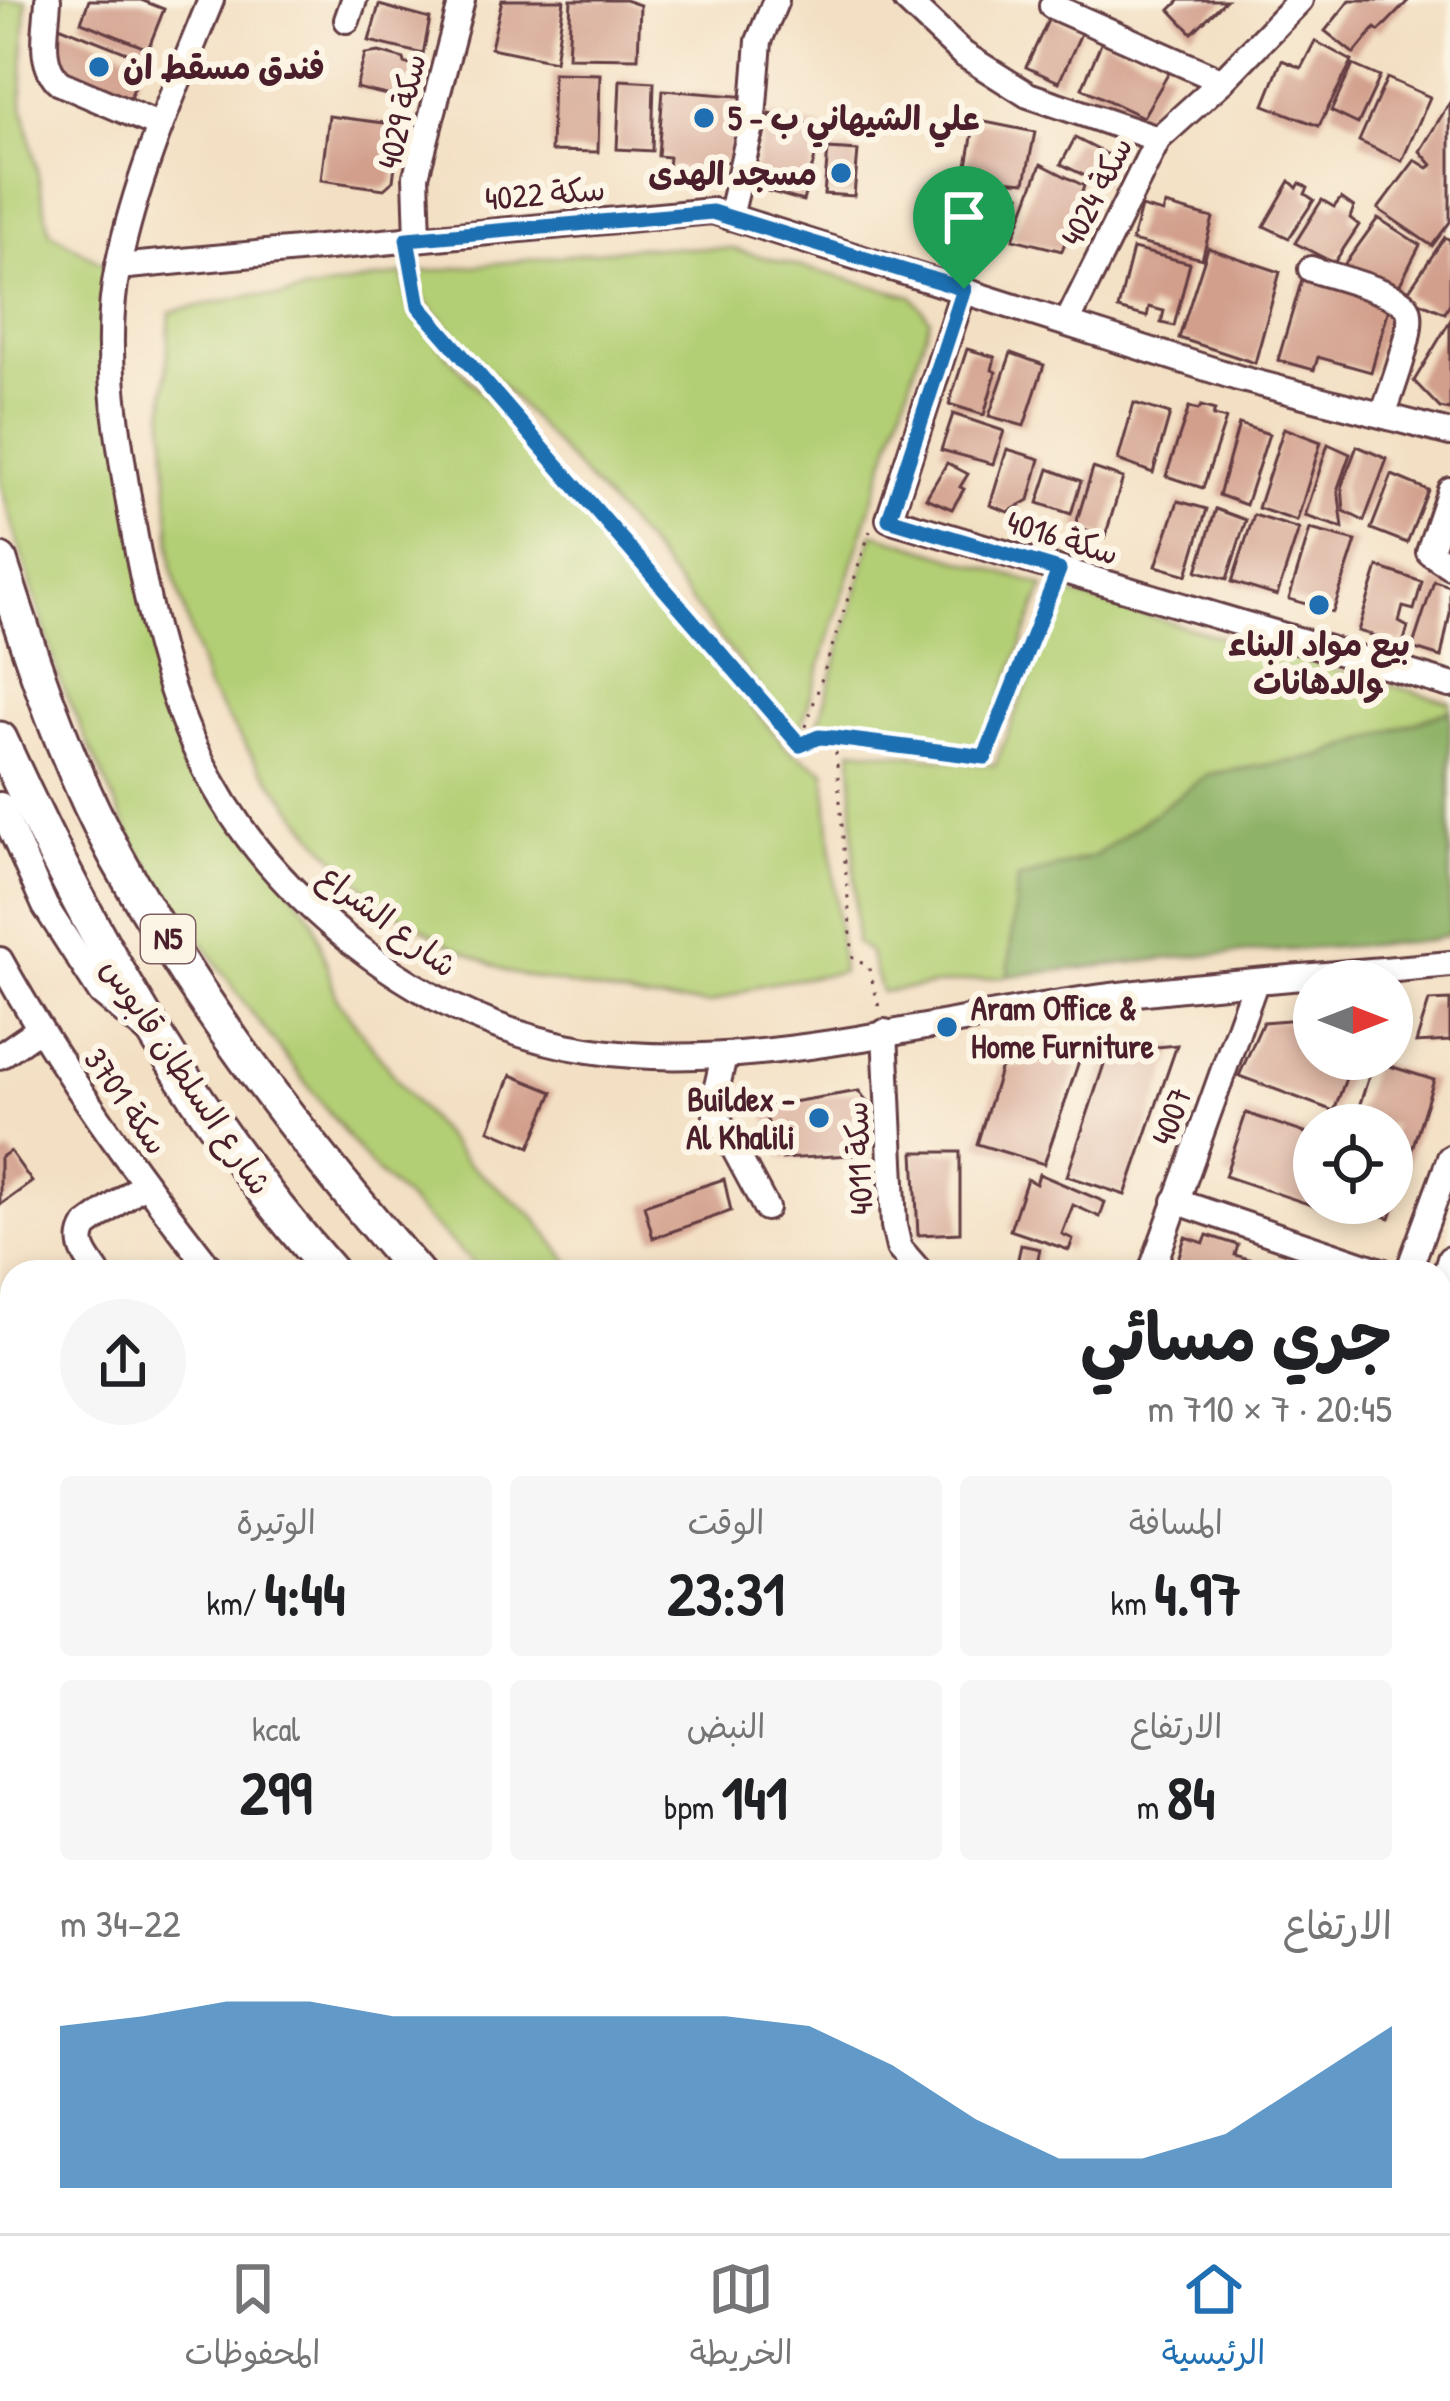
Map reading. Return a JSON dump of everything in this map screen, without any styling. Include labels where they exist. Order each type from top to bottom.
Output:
[{"type":"highway","name":"شارع السلطان قابوس","points":[[0,561],[41,688],[116,856],[218,1019],[331,1173],[406,1260]]},
{"type":"highway","name":"شارع السلطان قابوس","points":[[0,739],[87,921],[154,1037],[283,1218],[320,1260]]},
{"type":"street","points":[[48,0],[45,62],[49,74],[160,125]]},
{"type":"street","name":"شارع الشراع","points":[[211,0],[160,125],[118,267],[112,328],[115,417],[158,656],[188,736],[214,790],[244,835],[315,913],[418,992],[529,1038],[592,1051],[724,1056],[1104,997],[1450,964]]},
{"type":"street","name":"سكة 4029","points":[[413,239],[416,176],[462,0]]},
{"type":"street","points":[[730,217],[753,118],[759,41],[776,0]]},
{"type":"street","points":[[906,0],[963,54],[1028,95],[1158,140]]},
{"type":"street","name":"سكة 4024","points":[[1067,321],[1158,140],[1300,0]]},
{"type":"street","points":[[1052,6],[1222,81]]},
{"type":"street","name":"سكة 4022","points":[[118,267],[712,212],[1238,378],[1450,433]]},
{"type":"street","points":[[1311,269],[1407,307],[1411,323],[1383,415]]},
{"type":"street","points":[[889,519],[964,289]]},
{"type":"street","points":[[1450,490],[1429,552],[1450,566]]},
{"type":"street","name":"سكة 4016","points":[[889,519],[1450,685]]},
{"type":"street","points":[[0,805],[45,906],[100,993],[154,1037]]},
{"type":"street","name":"سكة 3701","points":[[0,960],[39,1029],[144,1184],[204,1260]]},
{"type":"street","name":"4007","points":[[1155,1260],[1255,983]]},
{"type":"street","points":[[0,1056],[39,1029]]},
{"type":"street","name":"سكة 4011","points":[[885,1032],[894,1226],[905,1260]]},
{"type":"street","points":[[724,1056],[716,1115],[766,1208]]},
{"type":"street","points":[[1412,1260],[1450,1158]]},
{"type":"street","points":[[89,1260],[81,1247],[86,1226],[144,1184]]},
{"type":"street","points":[[1175,1201],[1349,1260]]},
{"type":"path","points":[[413,239],[419,306],[800,745]]},
{"type":"path","points":[[800,745],[873,522],[889,519]]},
{"type":"path","points":[[800,745],[819,737],[835,738],[985,757],[1059,570]]},
{"type":"path","points":[[835,738],[853,960],[868,965],[885,1032]]},
{"type":"green space","points":[[0,0],[26,0],[22,99],[50,232],[110,268],[104,328],[182,738],[313,919],[337,999],[467,1163],[533,1215],[568,1260],[469,1260],[369,1164],[248,1008],[135,846],[62,686],[0,483]]},
{"type":"green space","points":[[640,247],[733,249],[912,296],[930,319],[798,737],[643,541],[422,297],[421,272]]},
{"type":"green space","points":[[403,274],[409,310],[790,751],[825,771],[842,972],[761,985],[709,1004],[644,1000],[510,973],[452,946],[380,903],[321,843],[258,764],[207,688],[172,568],[164,417],[170,312]]},
{"type":"green space","points":[[873,533],[1044,586],[983,747],[818,725]]},
{"type":"green space","points":[[1063,592],[1450,702],[1450,710],[1319,757],[1209,774],[1095,856],[1017,879],[1008,976],[881,992],[869,952],[856,943],[852,749],[995,765]]},
{"type":"green space","points":[[1450,710],[1450,934],[1430,941],[1183,957],[1008,976],[1017,879],[1095,856],[1209,774],[1319,757]]},
{"type":"building","points":[[89,0],[141,0],[164,9],[148,49],[81,22]]},
{"type":"building","points":[[502,0],[564,0],[555,61],[491,48]]},
{"type":"building","points":[[571,0],[625,0],[640,5],[638,58],[568,57]]},
{"type":"building","points":[[1180,0],[1226,0],[1192,33],[1170,10]]},
{"type":"building","points":[[1350,0],[1409,0],[1379,31],[1375,28],[1354,54],[1325,31]]},
{"type":"building","points":[[379,5],[430,19],[423,54],[369,41]]},
{"type":"building","points":[[1050,16],[1082,31],[1059,82],[1026,67]]},
{"type":"building","name":"فندق مسقط ان","points":[[59,26],[145,60],[128,103],[56,74]]},
{"type":"building","points":[[1103,39],[1170,71],[1143,117],[1082,88]]},
{"type":"building","points":[[1315,41],[1352,61],[1319,126],[1264,105],[1282,60],[1301,68]]},
{"type":"building","points":[[379,52],[418,69],[412,88],[405,88],[404,99],[356,88],[365,54]]},
{"type":"building","points":[[1353,65],[1380,77],[1358,124],[1331,111]]},
{"type":"building","points":[[553,73],[600,74],[598,152],[551,151]]},
{"type":"building","points":[[1387,78],[1430,97],[1402,161],[1359,141]]},
{"type":"building","points":[[620,80],[654,82],[652,151],[617,149]]},
{"type":"building","name":"علي الشيهاني ب - 5","points":[[663,90],[750,97],[746,140],[734,139],[733,162],[711,161],[710,172],[668,168],[669,157],[658,156]]},
{"type":"building","points":[[1450,102],[1450,222],[1432,246],[1378,209],[1415,160],[1428,168],[1432,165],[1420,151]]},
{"type":"building","points":[[770,114],[823,128],[803,201],[750,186]]},
{"type":"building","points":[[329,116],[400,125],[393,181],[384,189],[321,180]]},
{"type":"building","points":[[975,120],[1035,132],[1025,182],[965,177]]},
{"type":"building","points":[[1075,138],[1114,158],[1102,184],[1061,164]]},
{"type":"building","name":"مسجد الهدى","points":[[828,149],[858,151],[854,196],[824,194]]},
{"type":"building","points":[[1041,164],[1084,186],[1062,251],[1013,239]]},
{"type":"building","points":[[1290,181],[1297,188],[1300,183],[1308,188],[1305,194],[1314,200],[1289,238],[1264,226]]},
{"type":"building","points":[[964,184],[1020,195],[998,249],[948,231]]},
{"type":"building","points":[[1341,198],[1354,207],[1350,218],[1359,225],[1334,263],[1295,243],[1322,200],[1334,207]]},
{"type":"building","points":[[1165,205],[1213,218],[1202,259],[1132,241],[1141,207],[1163,213]]},
{"type":"building","points":[[1378,218],[1420,245],[1395,294],[1344,265]]},
{"type":"building","points":[[1445,237],[1450,240],[1450,303],[1445,313],[1405,296]]},
{"type":"building","points":[[1208,248],[1280,272],[1255,363],[1179,338]]},
{"type":"building","points":[[1133,249],[1190,263],[1174,326],[1161,323],[1164,311],[1149,307],[1147,317],[1118,309]]},
{"type":"building","points":[[1303,276],[1391,301],[1371,372],[1318,357],[1314,370],[1278,360]]},
{"type":"building","points":[[1450,321],[1450,410],[1440,408],[1414,381]]},
{"type":"building","points":[[967,349],[995,357],[992,370],[996,372],[984,415],[949,404]]},
{"type":"building","points":[[1011,353],[1044,365],[1024,426],[989,416]]},
{"type":"building","points":[[1134,403],[1170,414],[1153,473],[1118,460]]},
{"type":"building","points":[[1201,406],[1226,419],[1203,488],[1166,476],[1189,407],[1198,410]]},
{"type":"building","points":[[953,414],[1004,431],[993,464],[941,450]]},
{"type":"building","points":[[1239,424],[1269,434],[1246,505],[1219,495]]},
{"type":"building","points":[[1284,428],[1321,442],[1297,521],[1258,508]]},
{"type":"building","points":[[1328,444],[1350,454],[1338,488],[1343,528],[1305,516]]},
{"type":"building","points":[[1357,446],[1387,459],[1364,521],[1344,511],[1342,485]]},
{"type":"building","points":[[1007,449],[1040,459],[1029,500],[1008,512],[990,505]]},
{"type":"building","points":[[947,463],[968,474],[952,509],[926,498]]},
{"type":"building","points":[[1093,468],[1123,478],[1105,537],[1075,527]]},
{"type":"building","points":[[1049,469],[1081,481],[1071,514],[1038,503]]},
{"type":"building","points":[[1392,475],[1428,490],[1407,543],[1371,529]]},
{"type":"building","points":[[1178,501],[1207,509],[1187,575],[1156,566]]},
{"type":"building","points":[[1216,509],[1246,520],[1227,579],[1197,571]]},
{"type":"building","points":[[1254,515],[1299,529],[1277,596],[1232,582]]},
{"type":"building","points":[[1310,529],[1356,541],[1333,612],[1289,599]]},
{"type":"building","points":[[1378,567],[1422,582],[1414,610],[1403,607],[1399,622],[1408,627],[1403,644],[1358,631]]},
{"type":"building","points":[[1434,581],[1450,586],[1441,657],[1412,648]]},
{"type":"building","points":[[1450,1000],[1450,1041],[1416,1043],[1429,1001]]},
{"type":"building","points":[[1293,1020],[1293,1080],[1345,1080],[1337,1104],[1315,1104],[1239,1076],[1263,1022]]},
{"type":"building","points":[[1177,1045],[1125,1195],[1067,1176],[1108,1052]]},
{"type":"building","points":[[1079,1061],[1044,1164],[977,1144],[1001,1067]]},
{"type":"building","points":[[1413,1073],[1434,1080],[1413,1146],[1413,1104],[1360,1104],[1368,1080],[1413,1080]]},
{"type":"building","points":[[511,1075],[553,1092],[530,1147],[489,1130]]},
{"type":"building","name":"Buildex - Al Khalili","points":[[859,1091],[872,1108],[869,1154],[782,1159],[762,1107]]},
{"type":"building","points":[[1246,1113],[1293,1129],[1293,1199],[1225,1176]]},
{"type":"building","points":[[10,1151],[32,1182],[0,1205],[0,1158]]},
{"type":"building","points":[[914,1152],[960,1152],[960,1233],[918,1235]]},
{"type":"building","points":[[1039,1174],[1105,1202],[1100,1217],[1073,1205],[1062,1234],[1073,1239],[1069,1250],[1010,1230],[1027,1179],[1036,1184]]},
{"type":"building","points":[[724,1179],[731,1211],[653,1238],[644,1205]]},
{"type":"building","points":[[1207,1235],[1238,1245],[1235,1255],[1252,1260],[1178,1260],[1185,1237],[1204,1243]]},
{"type":"building","points":[[1021,1245],[1040,1249],[1038,1260],[1018,1260]]},
{"type":"place","name":"فندق مسقط ان","points":[[99,67]]},
{"type":"place","name":"علي الشيهاني ب - 5","points":[[704,118]]},
{"type":"place","name":"مسجد الهدى","points":[[841,173]]},
{"type":"place","name":"بيع مواد البناء والدهانات","points":[[1319,605]]},
{"type":"place","name":"Aram Office & Home Furniture","points":[[947,1027]]},
{"type":"place","name":"Buildex - Al Khalili","points":[[819,1118]]},
{"type":"route","points":[[712,212],[964,289],[889,519],[1059,570],[985,757],[835,738],[819,737],[800,745],[419,306],[407,239],[712,212]]}]
